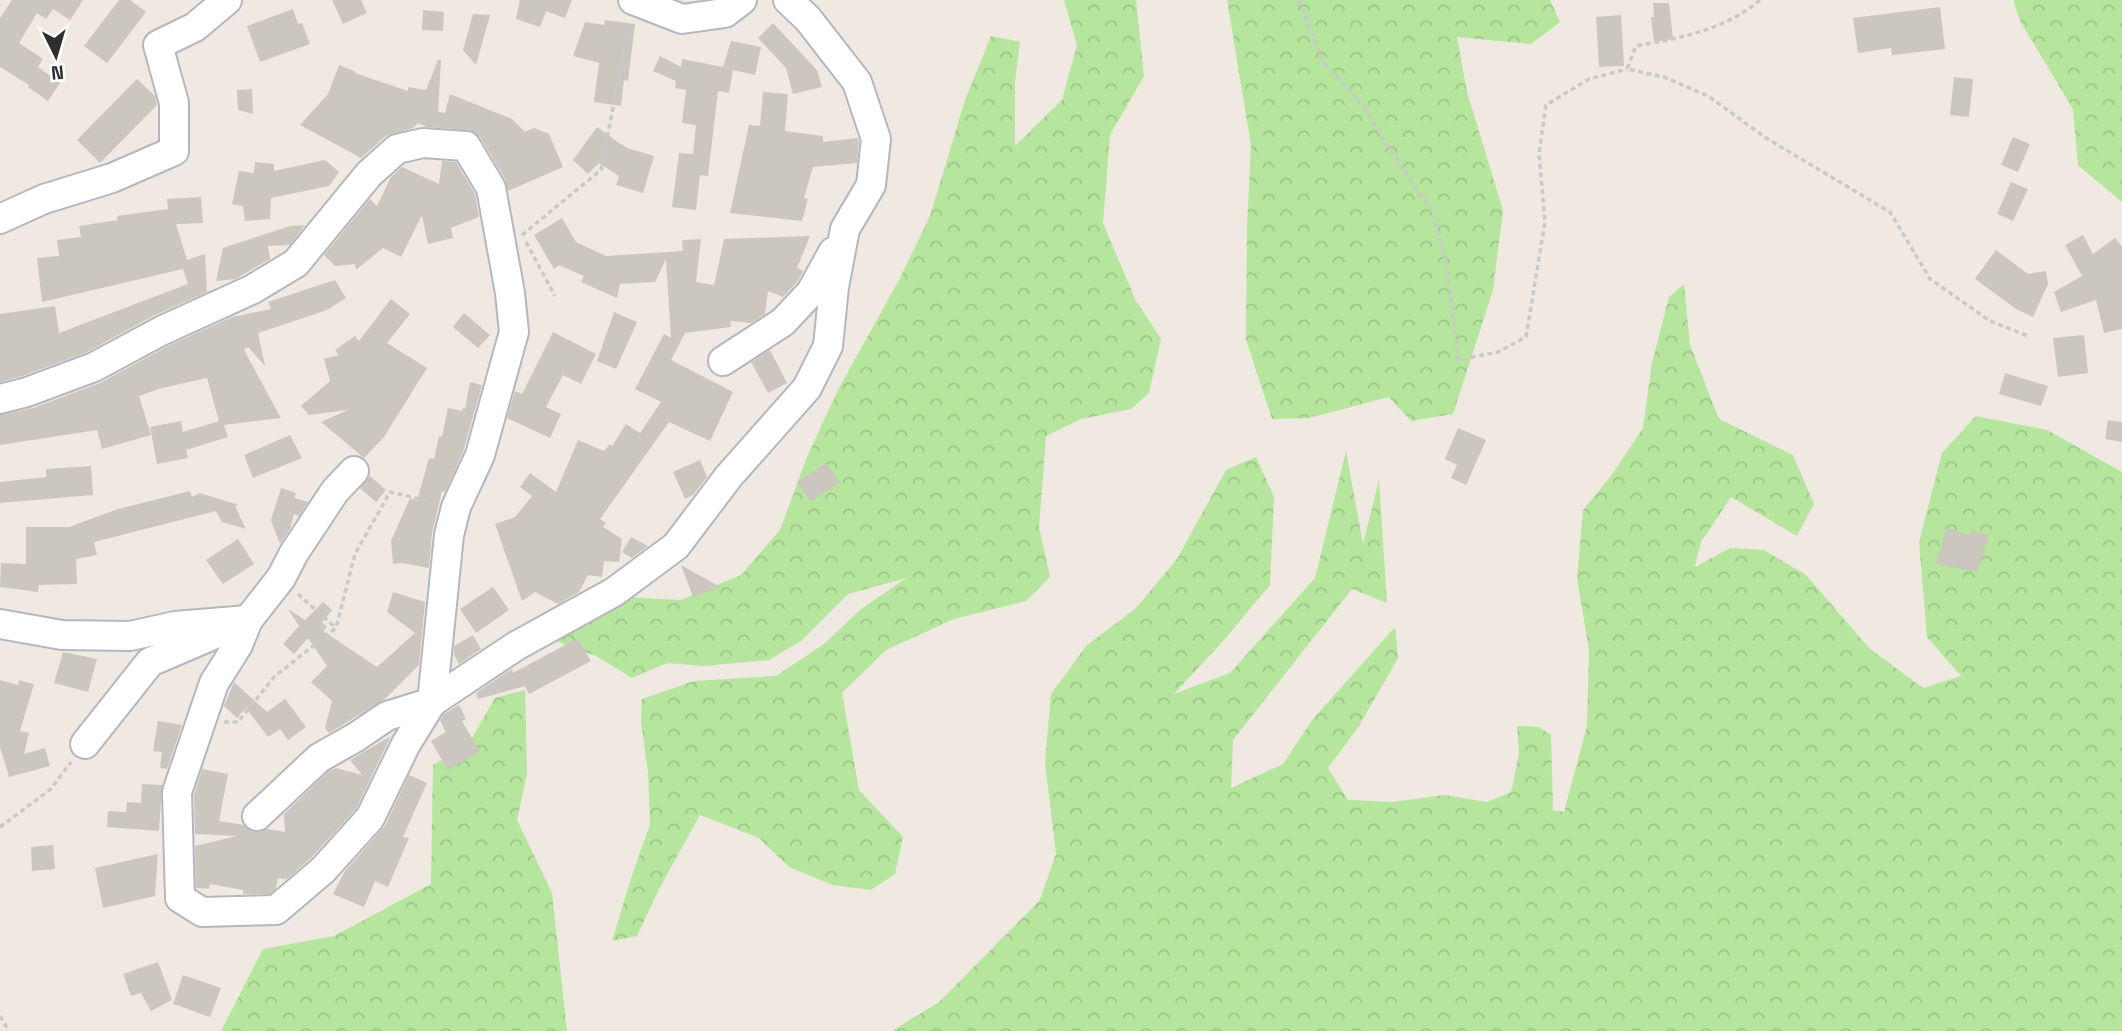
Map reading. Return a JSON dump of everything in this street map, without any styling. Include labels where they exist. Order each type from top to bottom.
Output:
[{"type":"street","points":[[0,219],[44,199],[112,178],[174,150],[174,103],[158,45],[195,27],[227,0]]},
{"type":"street","points":[[633,0],[682,19],[724,13],[742,0]]},
{"type":"street","points":[[723,361],[783,322],[811,292],[871,185],[876,139],[857,82],[808,19],[788,0]]},
{"type":"street","points":[[0,399],[94,367],[161,331],[253,289],[296,263],[369,174],[397,149],[423,143],[466,146],[491,188],[510,293],[514,332],[480,455],[456,507],[449,535],[432,702],[406,744],[370,818],[323,870],[276,910],[202,912],[180,898],[177,792],[200,723],[214,683],[238,645],[248,620],[281,578],[294,553],[335,491],[354,471]]},
{"type":"street","points":[[257,816],[319,758],[387,716],[432,702],[516,646],[614,592],[676,546],[729,476],[807,388],[828,346],[834,287],[845,229]]},
{"type":"street","points":[[0,624],[62,635],[131,636],[175,626],[248,620]]},
{"type":"street","points":[[85,744],[150,662],[248,620]]},
{"type":"path","points":[[521,249],[522,235],[601,170],[633,0]]},
{"type":"path","points":[[1299,0],[1323,62],[1358,99],[1431,208],[1447,264],[1458,360],[1498,352],[1526,337],[1545,222],[1539,153],[1546,105],[1589,79],[1627,69],[1664,77],[1708,96],[1766,138],[1890,212],[1930,279],[1990,321],[2028,335]]},
{"type":"path","points":[[1627,69],[1636,46],[1689,36],[1744,13],[1760,0]]},
{"type":"path","points":[[522,235],[555,296]]},
{"type":"path","points":[[200,723],[237,722],[275,676],[337,628],[355,554],[390,492],[456,507]]},
{"type":"path","points":[[281,578],[337,628]]},
{"type":"path","points":[[0,827],[51,789],[85,744]]},
{"type":"path","points":[[0,1016],[9,1031]]},
{"type":"green space","points":[[1064,0],[1136,0],[1144,76],[1110,135],[1103,223],[1135,299],[1161,339],[1149,393],[1131,409],[1081,419],[1046,436],[1039,527],[1050,577],[1026,601],[954,619],[886,650],[842,693],[859,790],[903,837],[895,874],[871,890],[833,885],[789,867],[759,838],[700,815],[659,889],[637,936],[612,941],[650,825],[648,772],[641,722],[642,699],[694,681],[776,676],[824,644],[860,610],[906,578],[848,594],[801,641],[769,660],[704,666],[667,663],[632,678],[596,656],[558,642],[565,625],[605,596],[681,600],[741,575],[780,530],[807,457],[838,390],[899,280],[930,216],[965,100],[991,36],[1020,42],[1015,82],[1015,146],[1062,100],[1077,45]]},
{"type":"green space","points":[[1227,0],[1550,0],[1560,22],[1531,44],[1457,37],[1467,92],[1503,210],[1493,290],[1453,414],[1411,421],[1389,397],[1309,418],[1272,419],[1246,339],[1251,145]]},
{"type":"green space","points":[[2013,0],[2122,0],[2122,202],[2078,165],[2073,109],[2020,21]]},
{"type":"green space","points":[[1684,284],[1690,345],[1719,419],[1793,455],[1814,504],[1797,536],[1731,497],[1701,542],[1695,567],[1730,548],[1764,550],[1806,575],[1869,648],[1923,688],[1961,676],[1927,637],[1919,542],[1942,453],[1976,416],[2047,430],[2122,472],[2122,1031],[892,1031],[939,1002],[1040,900],[1056,854],[1045,762],[1051,694],[1086,646],[1136,608],[1177,559],[1226,470],[1256,457],[1274,497],[1270,585],[1174,694],[1230,673],[1315,578],[1346,451],[1363,544],[1379,480],[1387,603],[1352,589],[1233,740],[1231,788],[1283,764],[1313,719],[1395,627],[1398,658],[1359,726],[1328,768],[1348,800],[1393,802],[1444,795],[1487,802],[1511,792],[1519,754],[1517,726],[1539,727],[1551,735],[1553,810],[1564,812],[1587,726],[1589,650],[1577,578],[1583,510],[1611,476],[1643,428],[1652,363],[1669,297]]},
{"type":"green space","points":[[525,690],[527,774],[517,820],[552,893],[567,1031],[221,1031],[263,949],[334,936],[431,884],[433,765],[468,745],[495,698]]},
{"type":"building","points":[[12,0],[83,0],[70,20],[53,9],[46,19],[37,13],[19,43],[43,59],[38,67],[60,83],[48,101],[0,67],[0,18]]},
{"type":"building","points":[[119,0],[130,0],[146,12],[107,63],[84,46]]},
{"type":"building","points":[[332,0],[361,0],[367,13],[343,24]]},
{"type":"building","points":[[520,0],[572,0],[565,18],[546,11],[540,27],[516,19]]},
{"type":"building","points":[[1653,3],[1669,3],[1673,39],[1654,42],[1651,17],[1654,17]]},
{"type":"building","points":[[1940,7],[1945,49],[1892,55],[1891,48],[1858,53],[1853,18]]},
{"type":"building","points":[[293,9],[310,44],[260,62],[247,26]]},
{"type":"building","points":[[423,10],[444,12],[443,31],[422,30]]},
{"type":"building","points":[[473,14],[490,15],[476,65],[463,50]]},
{"type":"building","points":[[1621,15],[1624,66],[1599,67],[1596,17]]},
{"type":"building","points":[[605,20],[635,24],[628,81],[624,80],[621,106],[594,102],[599,63],[573,56],[585,22],[604,25]]},
{"type":"building","points":[[773,23],[817,70],[822,87],[793,94],[786,68],[758,38]]},
{"type":"building","points":[[731,41],[761,47],[755,75],[733,70],[729,93],[718,91],[708,176],[700,175],[696,210],[672,207],[679,153],[693,154],[696,125],[682,123],[686,90],[675,88],[676,81],[653,71],[660,56],[681,67],[682,59],[723,67]]},
{"type":"building","points":[[438,60],[441,60],[438,112],[445,113],[450,94],[512,119],[525,132],[534,128],[549,134],[563,167],[508,191],[505,179],[480,137],[468,130],[427,127],[418,123],[413,128],[386,136],[361,158],[300,125],[328,94],[339,65],[408,91],[408,87],[426,90]]},
{"type":"building","points":[[1954,77],[1973,79],[1969,117],[1950,115]]},
{"type":"building","points":[[137,79],[155,96],[157,105],[100,163],[77,140]]},
{"type":"building","points":[[252,89],[253,114],[238,110],[237,90]]},
{"type":"building","points":[[763,92],[788,94],[785,131],[823,136],[823,142],[858,138],[859,141],[857,163],[813,167],[804,198],[808,199],[802,221],[730,213],[749,125],[760,126]]},
{"type":"building","points":[[597,127],[619,145],[620,143],[627,148],[654,156],[643,193],[616,185],[619,176],[599,163],[588,174],[573,160]]},
{"type":"building","points":[[2013,137],[2030,144],[2018,172],[2001,165]]},
{"type":"building","points":[[325,160],[339,172],[329,186],[271,198],[270,219],[245,221],[243,206],[232,204],[239,171],[254,173],[255,162],[274,164],[274,171]]},
{"type":"building","points":[[442,161],[456,162],[475,194],[479,217],[451,228],[453,238],[428,244],[422,215],[401,257],[383,248],[356,270],[355,264],[335,266],[324,255],[370,199],[377,206],[391,177],[402,167],[439,184]]},
{"type":"building","points":[[2011,182],[2028,189],[2013,221],[1997,214]]},
{"type":"building","points":[[201,197],[203,223],[176,224],[187,260],[205,254],[207,292],[153,316],[87,352],[0,382],[0,314],[55,306],[59,333],[188,284],[183,269],[42,302],[37,258],[59,256],[57,240],[81,237],[79,226],[118,220],[117,216],[168,209],[167,199]]},
{"type":"building","points":[[562,218],[576,242],[606,256],[683,251],[682,240],[701,239],[696,282],[714,285],[724,239],[810,236],[797,268],[803,271],[797,282],[783,297],[768,291],[765,314],[751,323],[730,321],[731,327],[685,333],[671,360],[733,392],[710,441],[669,422],[600,519],[606,523],[603,527],[622,539],[619,562],[604,561],[602,577],[588,575],[579,592],[558,604],[535,592],[522,601],[495,524],[515,517],[532,496],[520,487],[530,473],[556,492],[578,440],[604,451],[610,444],[612,446],[626,424],[640,433],[661,402],[635,389],[664,334],[671,338],[666,259],[655,282],[620,284],[617,298],[581,282],[584,276],[559,265],[554,269],[534,235]]},
{"type":"building","points":[[305,225],[290,245],[268,246],[270,259],[235,279],[216,281],[223,248],[290,226]]},
{"type":"building","points":[[2083,235],[2093,254],[2115,238],[2122,247],[2122,329],[2104,333],[2096,300],[2061,312],[2054,292],[2082,276],[2065,245]]},
{"type":"building","points":[[1996,250],[2028,274],[2046,271],[2048,284],[2033,317],[2016,309],[1975,279]]},
{"type":"building","points":[[335,280],[346,298],[327,310],[258,333],[265,366],[248,347],[244,350],[281,418],[224,425],[228,437],[186,450],[188,458],[157,464],[150,427],[181,421],[183,432],[219,421],[207,378],[139,396],[151,435],[102,449],[97,430],[0,445],[0,415],[33,408],[100,383],[168,346],[232,317],[271,309],[268,302]]},
{"type":"building","points":[[391,299],[410,314],[387,343],[427,368],[384,437],[364,458],[321,422],[348,410],[309,415],[301,406],[330,381],[324,359],[339,355],[335,350],[355,336],[359,341]]},
{"type":"building","points":[[614,312],[637,322],[616,369],[597,361]]},
{"type":"building","points":[[464,313],[490,335],[478,348],[453,327]]},
{"type":"building","points":[[553,332],[596,354],[581,384],[563,375],[546,407],[561,414],[550,438],[507,418],[515,391],[522,394]]},
{"type":"building","points":[[2084,335],[2088,373],[2058,377],[2053,338]]},
{"type":"building","points":[[770,350],[787,383],[768,393],[751,362]]},
{"type":"building","points":[[2005,373],[2048,386],[2041,406],[1999,394]]},
{"type":"building","points":[[470,382],[482,385],[463,452],[445,492],[442,491],[432,533],[429,568],[393,564],[391,541],[410,498],[417,501],[429,458],[434,459],[439,436],[442,437],[448,408],[462,411],[465,409]]},
{"type":"building","points":[[2108,420],[2122,422],[2122,442],[2105,439]]},
{"type":"building","points":[[1458,428],[1486,440],[1466,485],[1451,478],[1457,465],[1445,459]]},
{"type":"building","points":[[290,435],[302,458],[253,478],[244,455]]},
{"type":"building","points":[[700,460],[707,477],[693,495],[685,499],[673,472]]},
{"type":"building","points":[[826,463],[840,482],[811,502],[797,482]]},
{"type":"building","points":[[91,466],[93,495],[0,503],[0,482],[46,477],[46,469]]},
{"type":"building","points":[[370,476],[386,490],[376,502],[360,488]]},
{"type":"building","points":[[281,488],[296,493],[294,498],[308,502],[299,516],[294,514],[290,529],[280,544],[271,520]]},
{"type":"building","points":[[190,491],[192,497],[199,493],[239,505],[235,506],[246,529],[222,522],[216,511],[94,542],[97,555],[76,559],[77,584],[39,585],[38,592],[0,587],[1,563],[26,564],[26,527],[69,527],[118,509]]},
{"type":"building","points":[[1946,528],[1970,535],[1972,530],[1989,535],[1977,572],[1936,564]]},
{"type":"building","points":[[631,537],[648,546],[632,558],[622,552]]},
{"type":"building","points":[[238,539],[254,564],[223,584],[206,560]]},
{"type":"building","points":[[681,565],[720,587],[693,597]]},
{"type":"building","points":[[493,587],[509,610],[476,633],[460,609]]},
{"type":"building","points":[[393,592],[425,602],[419,665],[385,699],[329,733],[325,728],[332,701],[311,682],[327,666],[308,638],[294,654],[283,644],[299,626],[288,609],[305,620],[323,602],[332,610],[322,622],[327,627],[323,631],[377,667],[415,633],[387,612]]},
{"type":"building","points":[[473,635],[481,649],[459,664],[454,655],[454,646]]},
{"type":"building","points":[[578,638],[591,661],[529,694],[525,686],[478,699],[476,693],[512,669],[513,673]]},
{"type":"building","points":[[63,652],[97,659],[88,692],[54,683]]},
{"type":"building","points":[[0,680],[18,685],[19,680],[34,684],[20,731],[29,733],[24,754],[45,748],[50,766],[9,777],[0,747]]},
{"type":"building","points":[[234,682],[267,712],[285,699],[306,727],[288,740],[280,729],[268,737],[246,708],[237,718],[224,706]]},
{"type":"building","points":[[459,705],[466,719],[462,721],[480,752],[448,770],[431,741],[446,732],[440,720],[444,714]]},
{"type":"building","points":[[158,721],[182,725],[167,769],[160,768],[162,752],[153,751]]},
{"type":"building","points":[[391,736],[356,809],[311,858],[287,879],[278,878],[276,889],[270,894],[243,894],[243,890],[210,884],[209,889],[196,888],[195,846],[237,836],[195,834],[194,795],[202,769],[228,774],[219,821],[244,825],[253,832],[267,829],[285,832],[284,814],[329,771],[336,768],[362,775],[350,760]]},
{"type":"building","points":[[409,775],[427,783],[403,837],[409,838],[388,887],[375,881],[364,907],[333,894],[345,871],[385,826]]},
{"type":"building","points":[[142,784],[162,785],[159,831],[107,827],[108,811],[126,812],[127,802],[141,803]]},
{"type":"building","points":[[53,845],[55,869],[32,871],[31,847]]},
{"type":"building","points":[[158,854],[155,896],[103,908],[95,868]]},
{"type":"building","points":[[158,962],[172,1000],[151,1011],[141,993],[131,996],[123,974]]},
{"type":"building","points":[[183,975],[221,988],[210,1017],[173,1004]]}]
